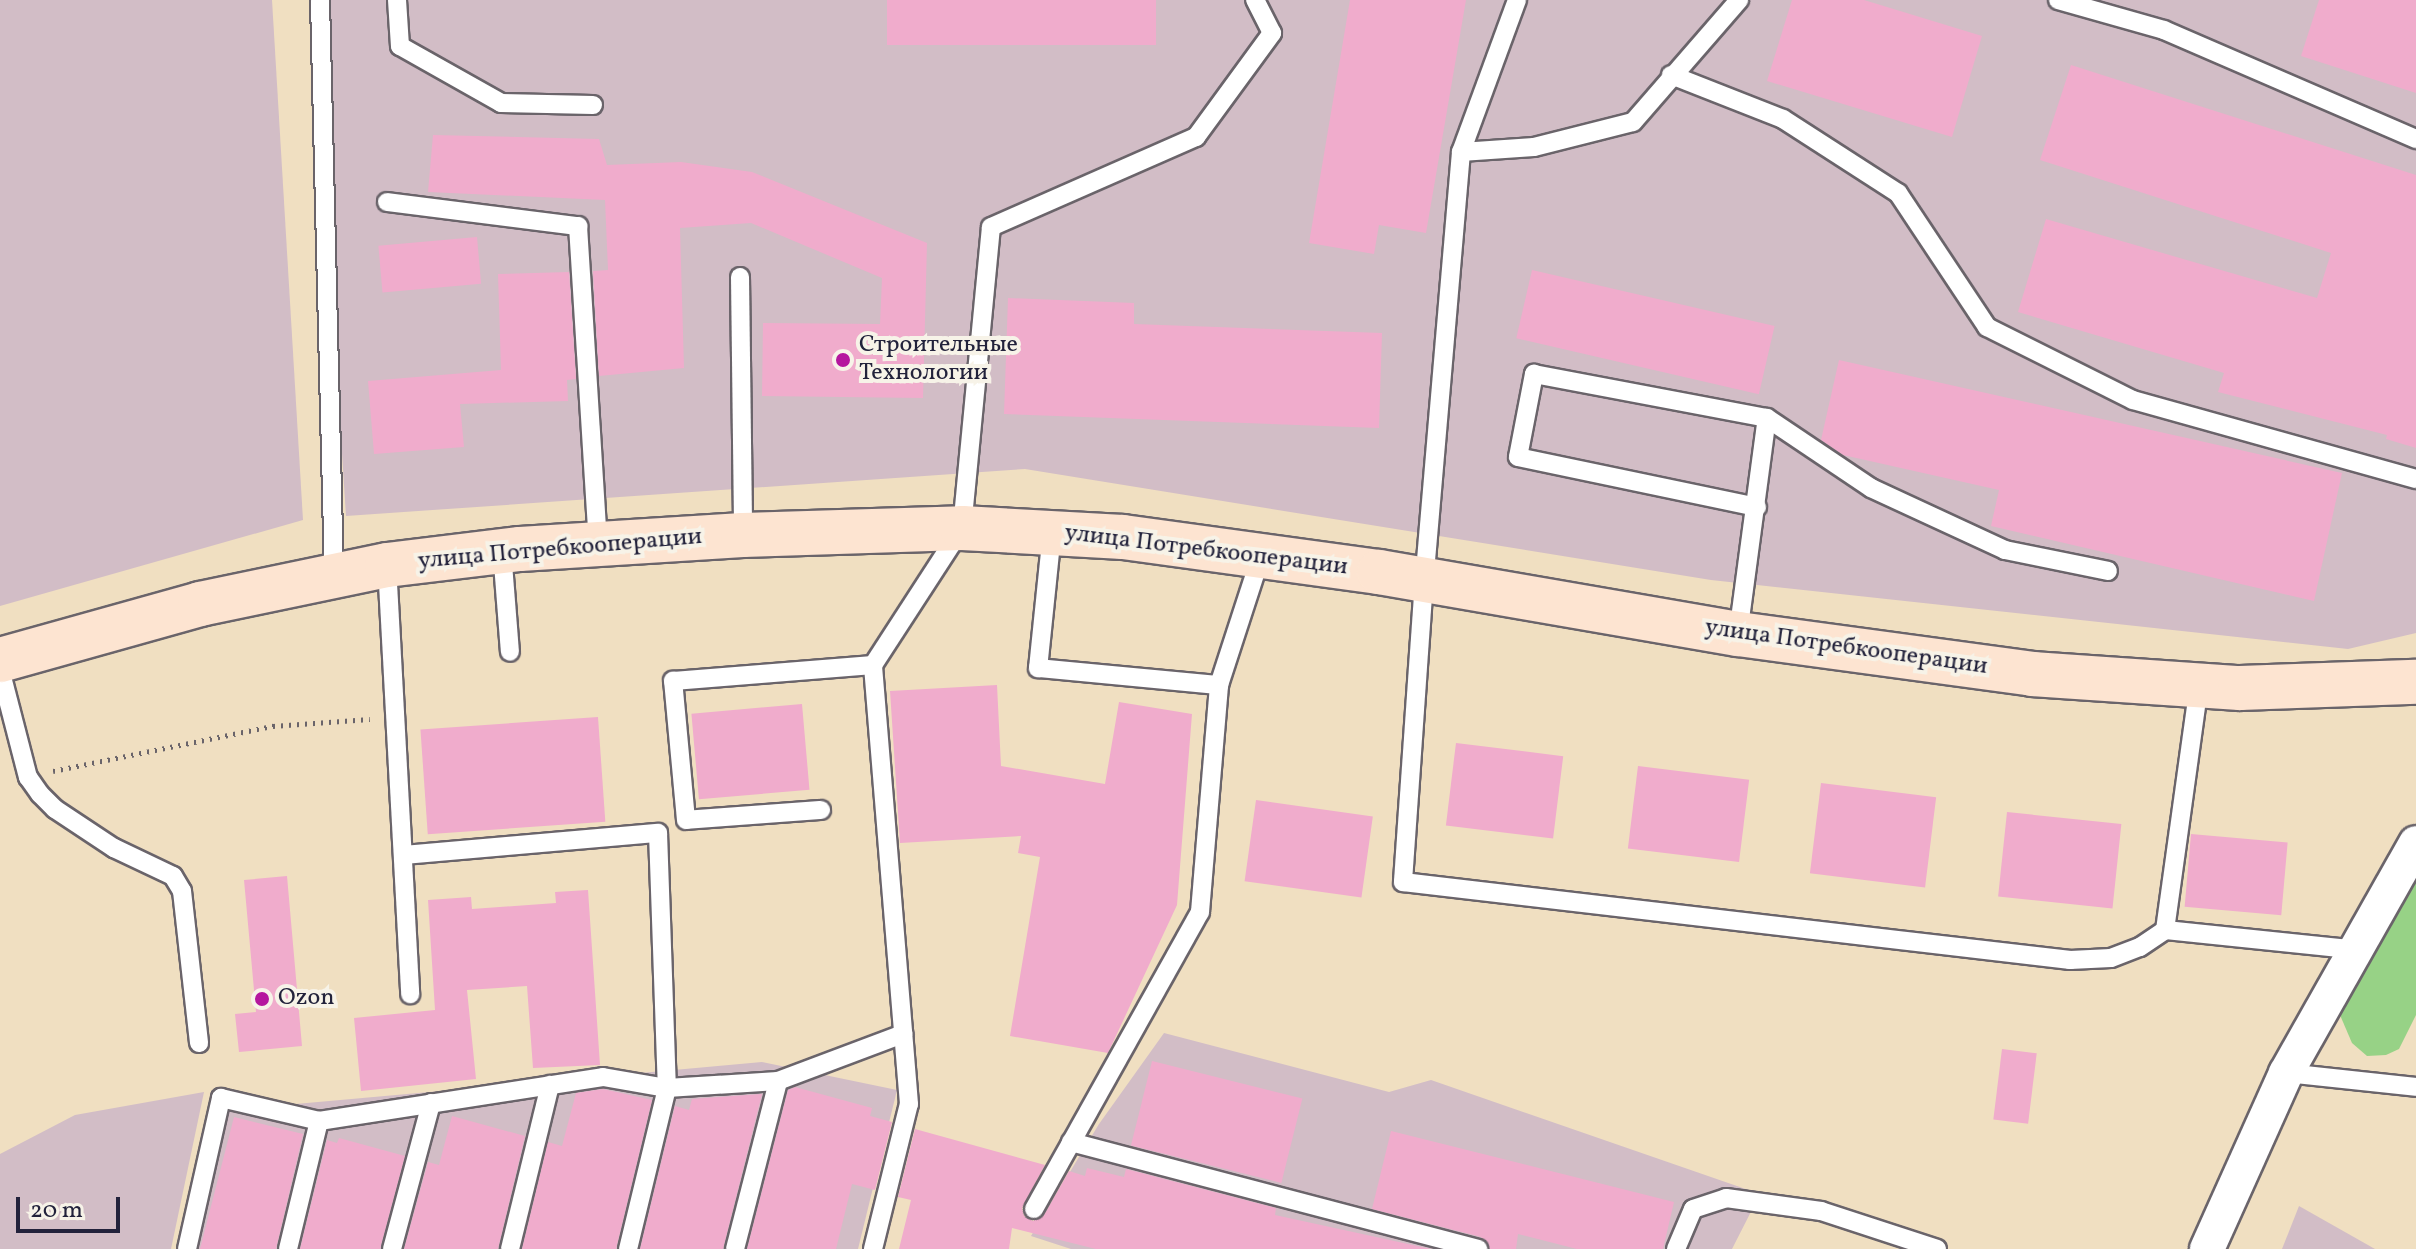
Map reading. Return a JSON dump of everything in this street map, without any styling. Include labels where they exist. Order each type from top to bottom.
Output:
[{"type":"main road","name":"улица Потребкооперации","points":[[0,660],[200,604],[387,565],[502,551],[598,544],[743,535],[962,528],[1123,537],[1261,556],[1932,663],[2199,686],[2345,687],[2416,682]]},
{"type":"street","points":[[2207,1249],[2286,1073],[2416,843]]},
{"type":"lane","points":[[320,0],[334,575]]},
{"type":"lane","points":[[397,0],[400,46],[501,103],[593,105]]},
{"type":"lane","points":[[873,1249],[909,1104],[873,665],[962,528],[991,227],[1196,137],[1272,33],[1255,0]]},
{"type":"lane","points":[[1517,0],[1461,152],[1424,581],[1403,882],[2070,960],[2111,958],[2140,947],[2165,930],[2357,950]]},
{"type":"lane","points":[[1461,152],[1534,147],[1633,122],[1739,0]]},
{"type":"lane","points":[[2058,0],[2164,30],[2416,139]]},
{"type":"lane","points":[[1671,75],[1783,119],[1898,193],[1987,327],[2133,400],[2416,479]]},
{"type":"lane","points":[[387,202],[578,226],[598,544]]},
{"type":"lane","points":[[740,277],[743,535]]},
{"type":"lane","points":[[1757,507],[1518,457],[1534,374],[1767,418],[1871,488],[2005,550],[2108,571]]},
{"type":"lane","points":[[1738,634],[1767,418]]},
{"type":"lane","points":[[1052,533],[1038,668],[1219,685]]},
{"type":"lane","points":[[502,551],[510,652]]},
{"type":"lane","points":[[1034,1209],[1200,912],[1219,685],[1261,556]]},
{"type":"lane","points":[[387,565],[410,994]]},
{"type":"lane","points":[[821,810],[686,820],[673,681],[873,665]]},
{"type":"lane","points":[[0,669],[28,777],[55,809],[114,848],[173,876],[182,891],[199,1043]]},
{"type":"lane","points":[[2165,930],[2199,686]]},
{"type":"lane","points":[[404,855],[658,833],[667,1088],[628,1249]]},
{"type":"lane","points":[[187,1249],[221,1098],[319,1121],[603,1077],[667,1088],[778,1081],[903,1034]]},
{"type":"lane","points":[[2286,1073],[2416,1087]]},
{"type":"lane","points":[[735,1249],[778,1081]]},
{"type":"lane","points":[[510,1249],[550,1085]]},
{"type":"lane","points":[[392,1249],[431,1103]]},
{"type":"lane","points":[[288,1249],[319,1121]]},
{"type":"lane","points":[[1071,1142],[1478,1249]]},
{"type":"lane","points":[[1676,1249],[1693,1209],[1726,1198],[1821,1211],[1937,1249]]},
{"type":"path","points":[[28,777],[273,726],[396,716]]},
{"type":"shaded area","points":[[0,0],[272,0],[303,520],[0,606]]},
{"type":"shaded area","points":[[313,0],[2416,0],[2416,633],[2348,649],[1711,580],[1025,469],[346,516]]},
{"type":"shaded area","points":[[1164,1033],[1389,1092],[1431,1080],[1760,1194],[1732,1249],[1071,1249],[1031,1236],[1099,1124]]},
{"type":"shaded area","points":[[762,1062],[897,1090],[858,1249],[192,1249],[219,1111]]},
{"type":"shaded area","points":[[204,1092],[171,1249],[0,1249],[0,1154],[75,1115]]},
{"type":"shaded area","points":[[2299,1206],[2375,1249],[2282,1249]]},
{"type":"green space","points":[[2416,881],[2416,1015],[2399,1049],[2386,1055],[2367,1056],[2352,1043],[2340,1015]]},
{"type":"building","points":[[887,0],[1156,0],[1156,45],[887,45]]},
{"type":"building","points":[[1350,0],[1466,0],[1426,233],[1379,225],[1374,254],[1309,243]]},
{"type":"building","points":[[1792,0],[1864,0],[1982,36],[1952,137],[1767,81]]},
{"type":"building","points":[[2319,0],[2416,0],[2416,93],[2301,56]]},
{"type":"building","points":[[2071,65],[2416,175],[2416,448],[2386,439],[2387,435],[2218,392],[2224,373],[2018,312],[2046,219],[2317,298],[2331,253],[2040,160]]},
{"type":"building","points":[[433,135],[599,139],[607,165],[681,162],[752,172],[927,243],[923,398],[762,396],[763,323],[880,324],[882,278],[751,223],[680,228],[684,368],[599,376],[593,271],[608,270],[605,200],[428,192]]},
{"type":"building","points":[[477,237],[481,284],[382,292],[378,246]]},
{"type":"building","points":[[1532,270],[1775,326],[1759,394],[1516,338]]},
{"type":"building","points":[[569,272],[576,379],[567,380],[568,401],[460,404],[464,447],[374,454],[368,381],[501,370],[498,274]]},
{"type":"building","points":[[1008,298],[1134,303],[1134,324],[1382,333],[1379,428],[1004,414]]},
{"type":"building","points":[[1839,360],[2342,473],[2314,601],[1991,526],[1999,490],[1843,455],[1821,440]]},
{"type":"building","points":[[997,685],[1001,766],[1105,784],[1119,702],[1192,714],[1177,905],[1108,1053],[1010,1036],[1040,857],[1018,853],[1021,836],[900,843],[890,691]]},
{"type":"building","points":[[802,704],[809,790],[699,799],[691,714]]},
{"type":"building","points":[[598,717],[605,822],[428,834],[420,729]]},
{"type":"building","points":[[1456,743],[1563,756],[1553,839],[1446,825]]},
{"type":"building","points":[[1638,766],[1749,780],[1739,862],[1628,848]]},
{"type":"building","points":[[1821,783],[1936,797],[1925,887],[1810,873]]},
{"type":"building","points":[[1256,800],[1373,816],[1361,898],[1245,881]]},
{"type":"building","points":[[2007,812],[2121,824],[2112,909],[1998,897]]},
{"type":"building","points":[[2191,834],[2288,842],[2281,915],[2185,907]]},
{"type":"building","points":[[287,876],[302,1046],[239,1052],[235,1014],[256,1012],[244,880]]},
{"type":"building","points":[[588,890],[600,1065],[533,1068],[527,986],[467,990],[476,1079],[361,1091],[354,1018],[435,1010],[428,900],[471,897],[472,909],[556,903],[555,892]]},
{"type":"building","points":[[2002,1049],[2037,1053],[2028,1124],[1993,1119]]},
{"type":"building","points":[[1152,1061],[1302,1098],[1281,1183],[1131,1145]]},
{"type":"building","points":[[795,1087],[872,1108],[870,1116],[892,1122],[875,1190],[852,1184],[836,1249],[747,1249],[788,1090]]},
{"type":"building","points":[[603,1089],[652,1100],[616,1249],[522,1249],[548,1142],[562,1146],[576,1093]]},
{"type":"building","points":[[762,1094],[723,1249],[640,1249],[675,1106],[689,1110],[692,1099]]},
{"type":"building","points":[[452,1116],[525,1136],[498,1249],[404,1249],[428,1162],[439,1165]]},
{"type":"building","points":[[234,1117],[303,1134],[276,1249],[200,1249]]},
{"type":"building","points":[[915,1129],[1045,1165],[1022,1208],[1024,1216],[1033,1221],[1044,1215],[1069,1171],[1085,1176],[1087,1168],[1124,1177],[1126,1169],[1276,1208],[1275,1215],[1431,1249],[1096,1249],[1012,1228],[1009,1249],[899,1249],[911,1200],[898,1197]]},
{"type":"building","points":[[1391,1131],[1674,1202],[1663,1249],[1577,1249],[1518,1234],[1516,1249],[1490,1249],[1481,1237],[1372,1209]]},
{"type":"building","points":[[339,1138],[405,1156],[380,1249],[300,1249],[327,1140],[337,1143]]},
{"type":"place","name":"Строительные Технологии","points":[[843,360]]},
{"type":"place","name":"Ozon","points":[[262,999]]}]
